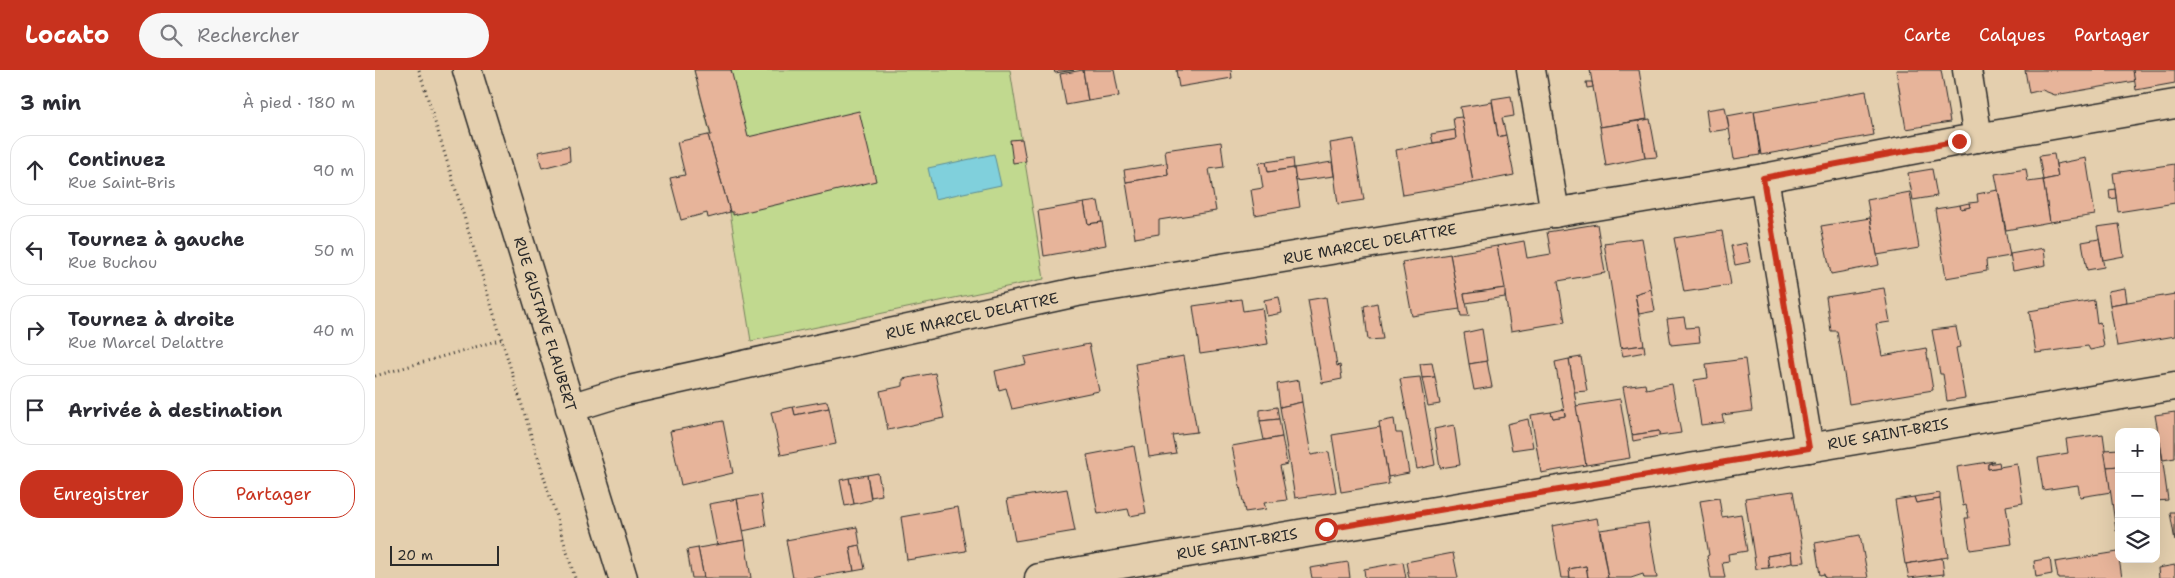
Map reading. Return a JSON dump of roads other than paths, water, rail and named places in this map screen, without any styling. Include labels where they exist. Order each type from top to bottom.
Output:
[{"type":"street","name":"RUE GUSTAVE FLAUBERT","points":[[467,70],[623,578]]},
{"type":"street","points":[[1531,70],[1555,213]]},
{"type":"street","points":[[1967,70],[1979,138]]},
{"type":"street","name":"RUE MARCEL DELATTRE","points":[[570,408],[625,391],[1077,292],[1763,178],[2175,104]]},
{"type":"street","points":[[1763,178],[1809,448]]},
{"type":"street","name":"RUE SAINT-BRIS","points":[[1039,578],[2175,386]]},
{"type":"water","points":[[994,154],[1001,185],[935,199],[928,168]]}]
